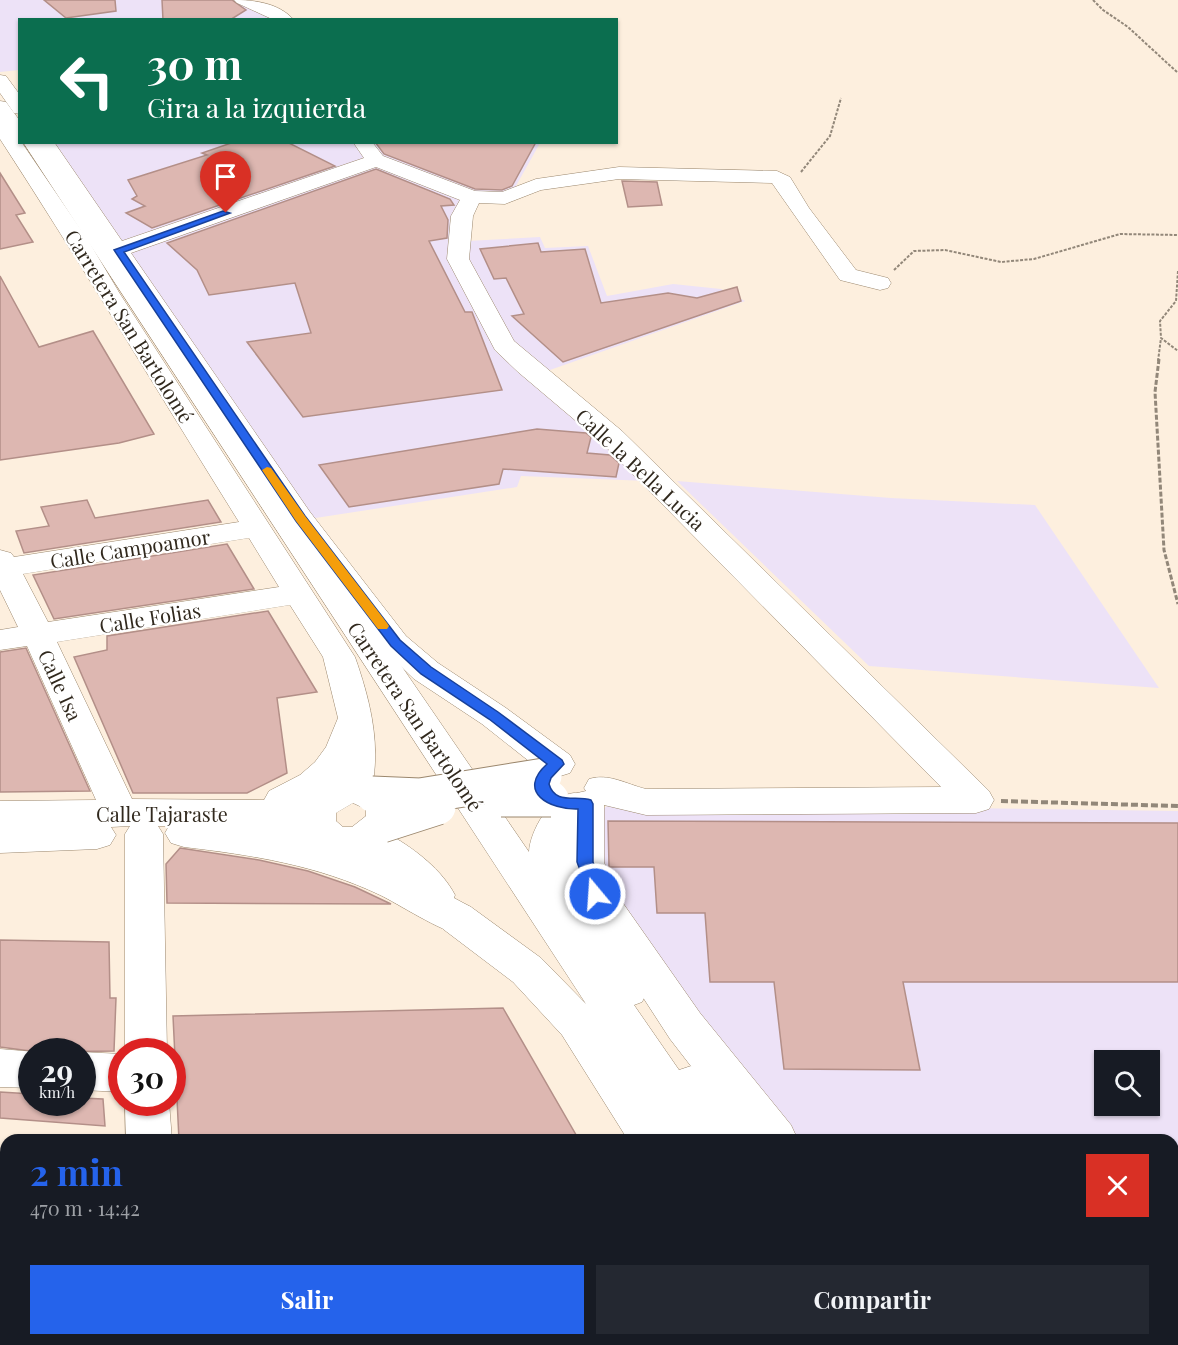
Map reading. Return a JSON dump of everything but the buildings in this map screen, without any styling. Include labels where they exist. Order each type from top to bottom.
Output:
[{"type":"street","points":[[242,0],[269,10],[283,18]]},
{"type":"street","points":[[0,80],[18,106]]},
{"type":"street","points":[[0,94],[18,120]]},
{"type":"street","points":[[0,106],[18,133]]},
{"type":"street","name":"Carretera San Bartolomé","points":[[0,125],[77,240],[114,304],[339,657],[352,697],[359,762],[353,814]]},
{"type":"street","name":"Carretera San Bartolomé","points":[[25,144],[677,1134]]},
{"type":"street","name":"Carretera San Bartolomé","points":[[33,144],[697,1134]]},
{"type":"street","name":"Carretera San Bartolomé","points":[[45,144],[300,518],[395,643],[426,671],[494,716],[569,789]]},
{"type":"street","points":[[118,250],[369,151],[471,198],[505,198],[536,185],[619,173],[777,177],[783,181],[800,210],[848,275],[880,283]]},
{"type":"street","points":[[58,195],[77,240],[112,277]]},
{"type":"street","name":"Calle la Bella Lucia","points":[[471,198],[462,216],[458,259],[504,345],[527,367],[612,437],[976,801]]},
{"type":"street","name":"Calle Campoamor","points":[[2,563],[257,528]]},
{"type":"street","name":"Calle Isa","points":[[2,563],[132,823]]},
{"type":"street","name":"Calle Folias","points":[[0,640],[300,594]]},
{"type":"street","points":[[197,822],[276,803],[314,784],[332,765],[349,737],[354,720]]},
{"type":"street","points":[[569,789],[558,822],[551,834],[548,857],[557,882],[645,1018],[725,1134]]},
{"type":"street","points":[[569,789],[585,862],[595,894],[686,1026],[770,1134]]},
{"type":"street","points":[[353,814],[421,811],[459,803],[522,798],[569,789],[646,802],[976,801]]},
{"type":"street","points":[[353,814],[457,918]]},
{"type":"street","name":"Calle Tajaraste","points":[[0,815],[132,823],[197,822],[299,830],[353,814]]},
{"type":"street","points":[[197,822],[258,842],[331,859],[396,885],[457,918],[527,970],[577,1022],[649,1134]]},
{"type":"street","points":[[132,823],[145,1038]]},
{"type":"street","name":"Calle Tajaraste","points":[[0,838],[132,823]]},
{"type":"street","points":[[0,1068],[18,1069]]},
{"type":"street","points":[[147,1116],[148,1134]]},
{"type":"path","points":[[1093,0],[1103,10],[1128,27],[1178,73]]},
{"type":"path","points":[[777,177],[799,175],[830,136],[842,98]]},
{"type":"path","points":[[880,283],[914,251],[945,250],[1001,262],[1034,259],[1120,234],[1178,236]]},
{"type":"path","points":[[1178,271],[1176,301],[1160,321],[1161,338],[1155,392],[1164,550],[1178,604]]},
{"type":"path","points":[[1161,338],[1178,351]]},
{"type":"path","points":[[976,801],[1178,806]]},
{"type":"shaded area","points":[[0,0],[234,0],[267,12],[275,18],[18,18],[18,70],[0,72]]},
{"type":"shaded area","points":[[52,144],[539,144],[512,193],[481,194],[472,214],[467,241],[540,237],[545,248],[588,246],[607,296],[673,284],[721,289],[745,301],[533,376],[648,481],[521,476],[517,487],[309,519]]},
{"type":"shaded area","points":[[677,481],[891,498],[1035,505],[1159,688],[869,666]]},
{"type":"shaded area","points":[[611,803],[1178,811],[1178,1134],[749,1134],[567,837]]},
{"type":"slow traffic","points":[[267,470],[300,518],[382,626]]},
{"type":"route","points":[[226,213],[118,250],[300,518],[395,643],[426,671],[494,716],[557,764],[544,776],[542,784],[544,792],[551,799],[562,804],[575,806],[586,804],[585,862],[595,894]]}]
